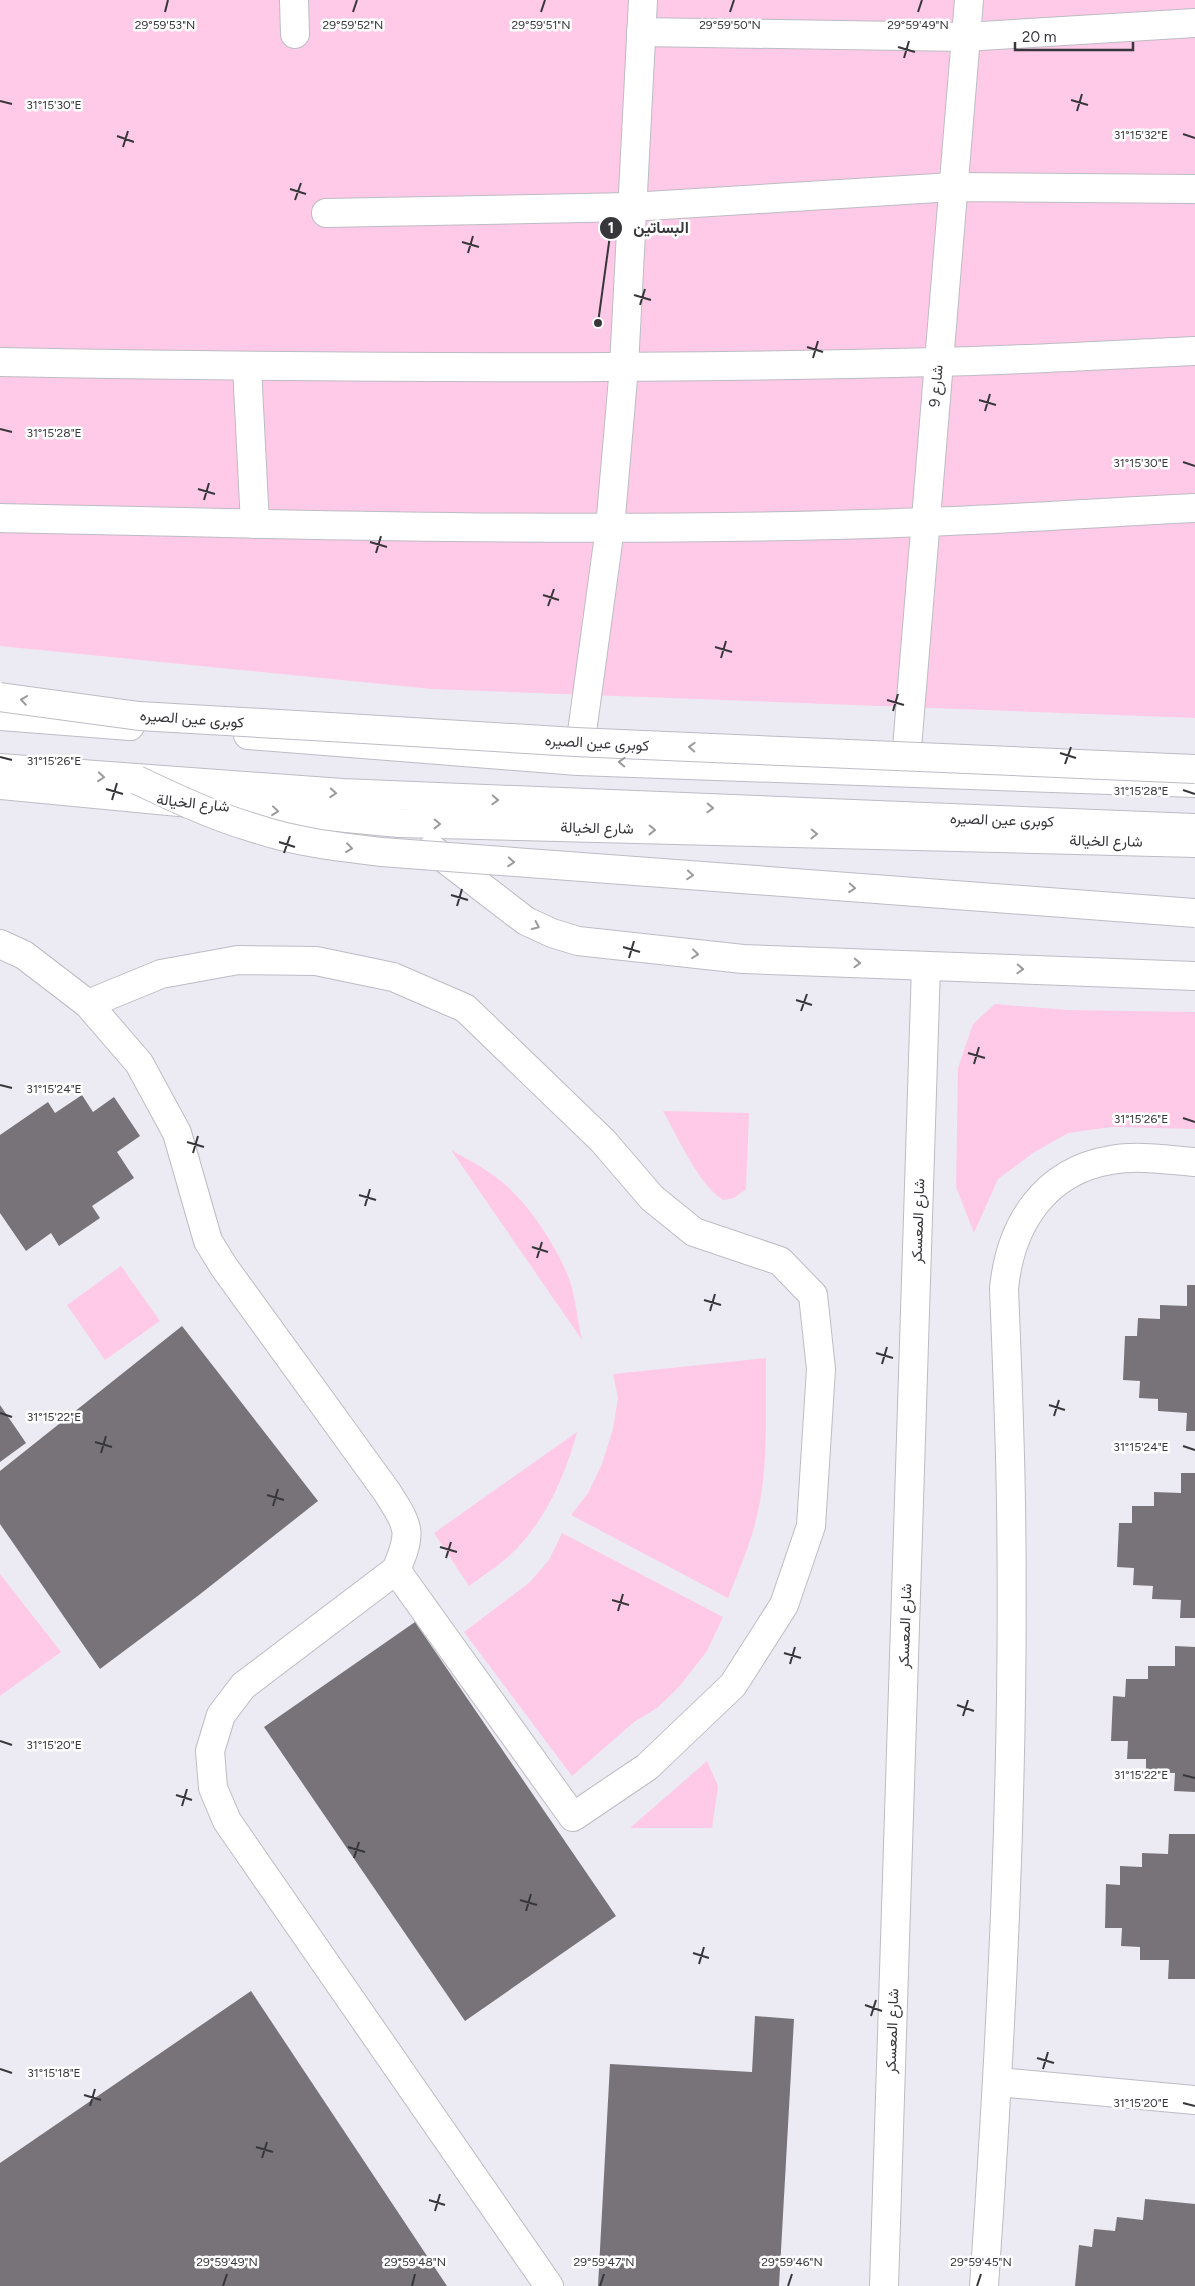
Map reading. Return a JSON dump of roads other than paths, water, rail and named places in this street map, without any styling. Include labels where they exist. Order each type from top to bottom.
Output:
[{"type":"main road","points":[[294,0],[295,34]]},
{"type":"main road","points":[[578,760],[610,528],[624,367],[643,0]]},
{"type":"main road","name":"شارع 9","points":[[905,772],[924,522],[969,0]]},
{"type":"main road","points":[[641,32],[965,38],[1195,23]]},
{"type":"main road","points":[[326,213],[631,207],[953,187],[1195,189]]},
{"type":"main road","points":[[0,362],[247,366],[624,367],[939,362],[1195,351]]},
{"type":"main road","points":[[247,366],[255,524]]},
{"type":"main road","points":[[0,518],[255,524],[610,528],[924,522],[1195,508]]},
{"type":"main road","name":"كوبرى عين الصيره","points":[[0,697],[139,716],[575,742],[1195,769]]},
{"type":"main road","points":[[0,716],[578,760],[1195,783]]},
{"type":"main road","name":"كوبرى عين الصيره","points":[[0,768],[137,780],[342,794],[1195,828]]},
{"type":"main road","points":[[137,780],[194,808],[255,829],[318,844],[372,851],[1195,913]]},
{"type":"main road","name":"شارع الخيالة","points":[[0,785],[399,823],[1195,843]]},
{"type":"main road","points":[[399,823],[526,921],[552,933],[578,941],[743,959],[1195,976]]},
{"type":"main road","points":[[0,944],[24,955],[88,1004],[139,1063],[177,1133],[208,1241],[387,1492],[405,1521],[407,1544],[396,1570],[243,1686],[221,1716],[210,1751],[213,1788],[227,1821],[549,2286]]},
{"type":"main road","points":[[88,1004],[161,974],[238,960],[316,961],[393,977],[465,1008],[603,1141],[652,1198],[694,1232],[780,1261],[813,1295],[821,1369],[811,1526],[784,1605],[733,1685],[647,1767],[573,1817],[396,1570]]},
{"type":"main road","name":"شارع المعسكر","points":[[884,2286],[926,966]]},
{"type":"main road","points":[[984,2286],[998,2082],[1010,1698],[1011,1505],[1004,1289],[1006,1265],[1013,1242],[1023,1220],[1037,1201],[1053,1186],[1071,1174],[1091,1165],[1112,1159],[1134,1158],[1195,1162]]},
{"type":"main road","points":[[998,2082],[1195,2100]]},
{"type":"place","name":"البساتين","points":[[598,323]]}]
